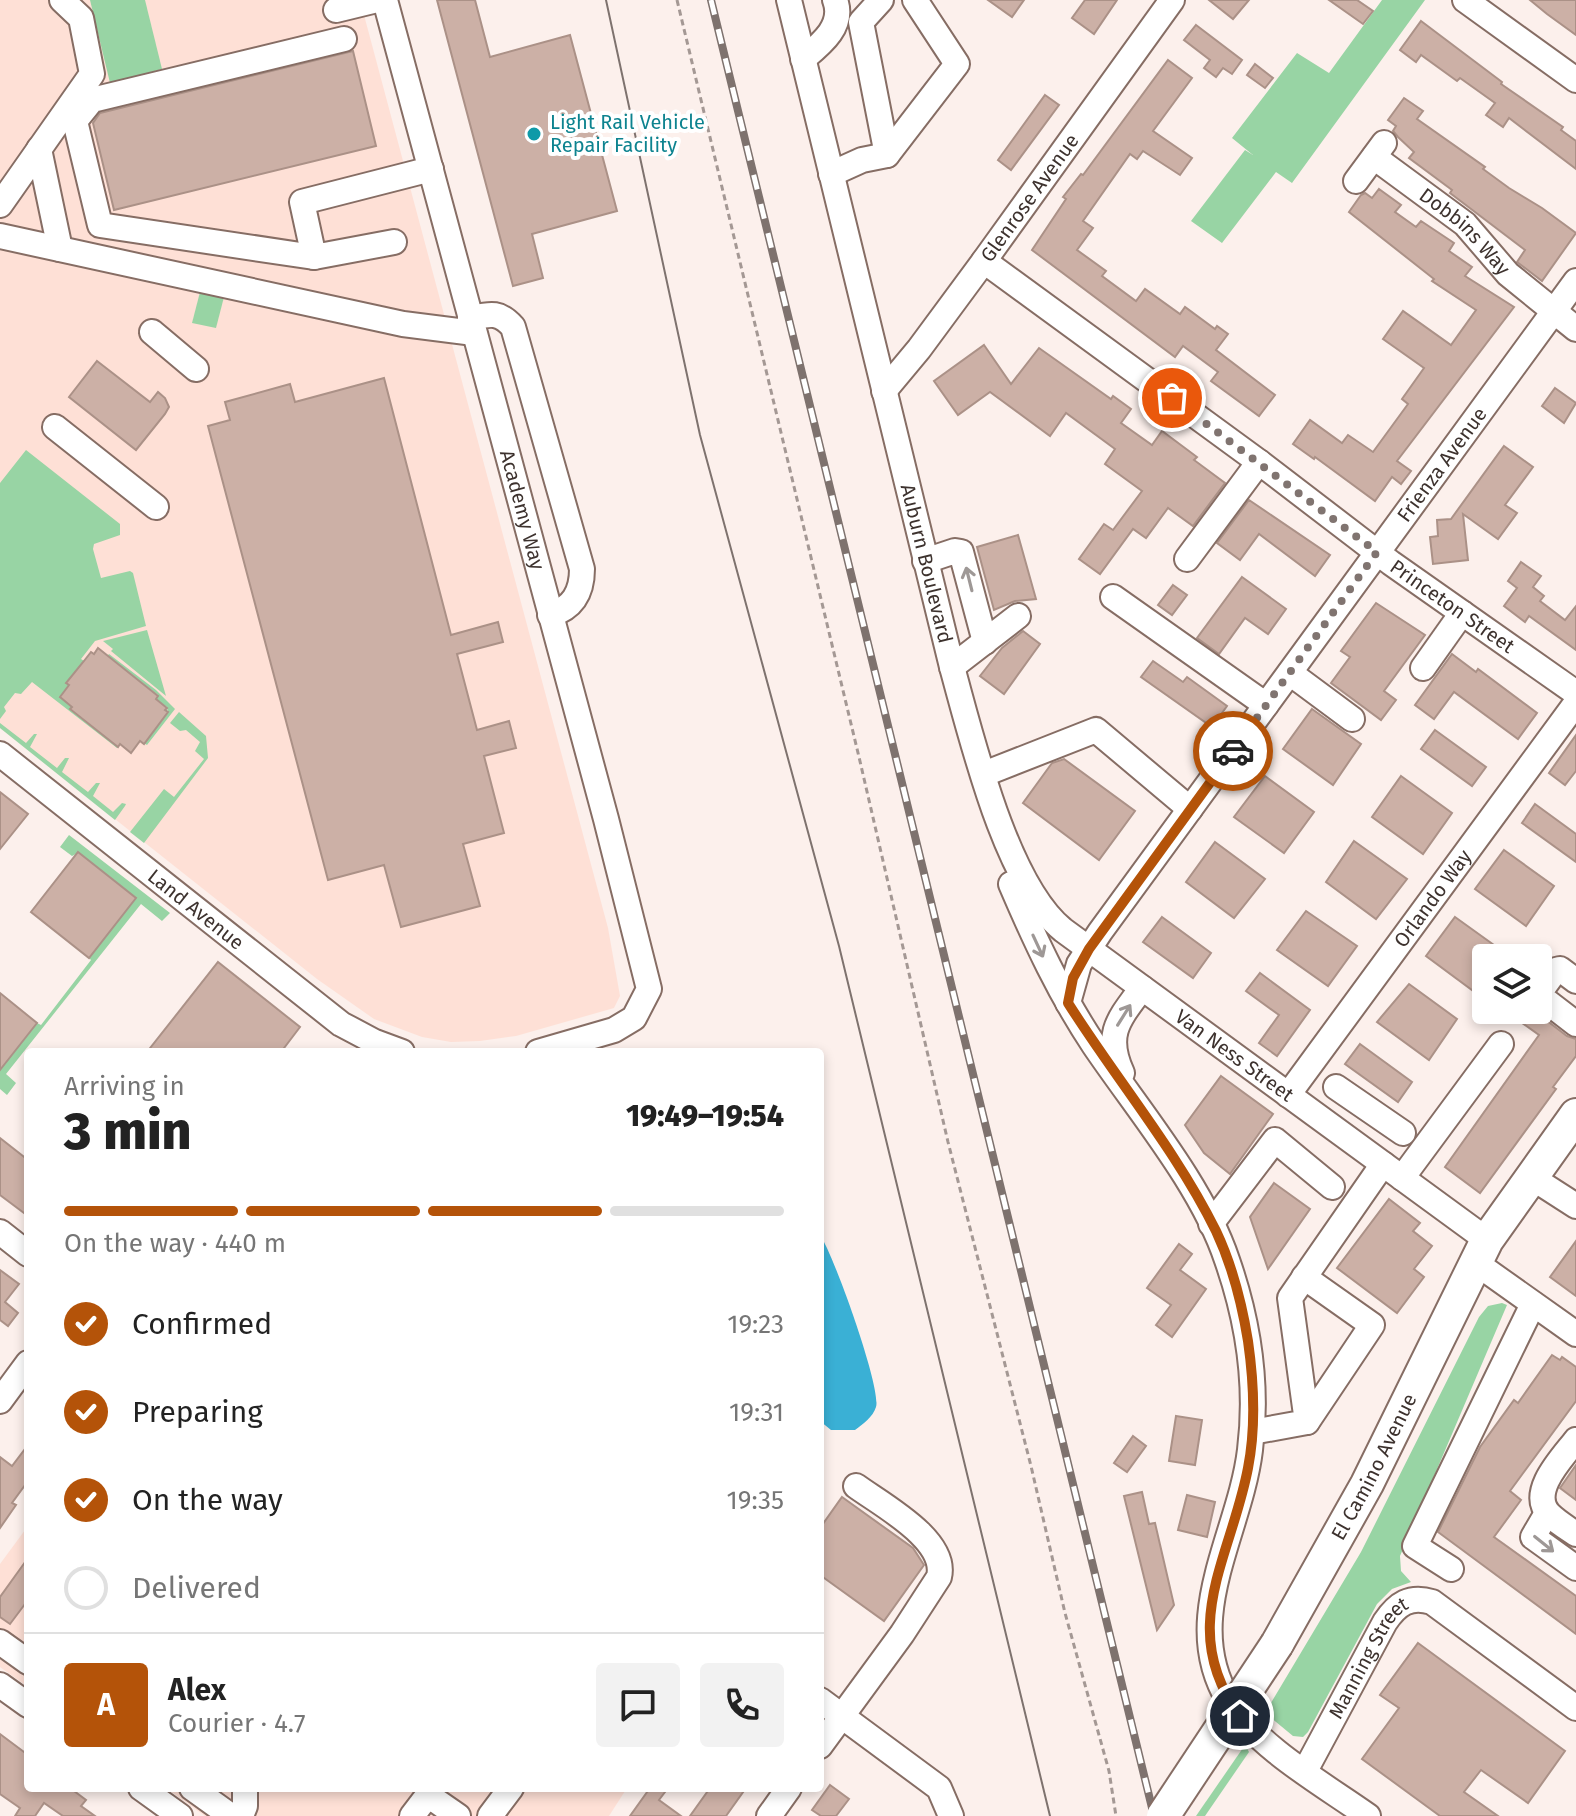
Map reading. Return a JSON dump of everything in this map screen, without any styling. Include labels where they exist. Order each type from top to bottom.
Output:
[{"type":"main road","name":"El Camino Avenue","points":[[1163,1816],[1277,1644],[1367,1484],[1482,1252],[1576,1115]]},
{"type":"street","points":[[0,205],[92,74],[81,18],[62,0]]},
{"type":"street","points":[[336,10],[377,0]]},
{"type":"street","name":"Academy Way","points":[[385,0],[649,989],[634,1018],[614,1030],[552,1048]]},
{"type":"street","name":"Auburn Boulevard","points":[[789,0],[952,667],[1010,847],[1006,874],[1034,939],[1068,1003],[1095,1047],[1133,1097],[1211,1224],[1227,1258],[1242,1311],[1251,1369],[1252,1432],[1244,1486],[1215,1579],[1209,1611],[1213,1660],[1228,1700],[1240,1716],[1266,1741],[1358,1813]]},
{"type":"street","points":[[803,59],[831,32],[838,7],[835,0]]},
{"type":"street","points":[[881,0],[861,22],[887,155]]},
{"type":"street","points":[[831,174],[862,160],[887,155],[957,64],[915,0]]},
{"type":"street","name":"Glenrose Avenue","points":[[884,391],[984,261],[1172,0]]},
{"type":"street","points":[[1465,0],[1576,80]]},
{"type":"street","points":[[344,39],[92,100],[75,121],[100,225],[314,257],[394,242]]},
{"type":"street","points":[[39,149],[60,249]]},
{"type":"street","name":"Dobbins Way","points":[[1356,181],[1379,150],[1465,224],[1508,274],[1576,329]]},
{"type":"street","points":[[314,257],[302,202],[431,169]]},
{"type":"street","points":[[0,236],[403,324],[472,326],[494,313],[505,318],[513,327],[582,569],[582,581],[576,597],[566,610],[550,615]]},
{"type":"street","name":"Princeton Street","points":[[984,261],[1377,552],[1576,693]]},
{"type":"street","name":"Frienza Avenue","points":[[1068,1003],[1073,978],[1089,949],[1576,281]]},
{"type":"street","points":[[152,332],[196,369]]},
{"type":"street","points":[[55,427],[156,507]]},
{"type":"street","points":[[1187,559],[1259,462]]},
{"type":"street","points":[[925,561],[955,551],[961,552],[985,642]]},
{"type":"street","points":[[1113,597],[1266,705]]},
{"type":"street","points":[[1423,668],[1462,613]]},
{"type":"street","points":[[952,667],[1018,616]]},
{"type":"street","points":[[1290,673],[1352,719]]},
{"type":"street","name":"Orlando Way","points":[[1288,1095],[1576,703]]},
{"type":"street","points":[[984,774],[1096,730],[1190,809]]},
{"type":"street","name":"Land Avenue","points":[[0,754],[374,1047]]},
{"type":"street","name":"Van Ness Street","points":[[1010,847],[1029,890],[1043,912],[1393,1171],[1482,1252],[1533,1304],[1576,1334]]},
{"type":"street","points":[[1552,976],[1560,969],[1576,981]]},
{"type":"street","name":"Auburn Boulevard","points":[[1133,1097],[1115,1058],[1113,1041],[1117,1024],[1142,988]]},
{"type":"street","points":[[1552,1005],[1576,1024]]},
{"type":"street","points":[[1307,1422],[1290,1298],[1304,1277],[1501,1044]]},
{"type":"street","points":[[1336,1087],[1403,1133]]},
{"type":"street","points":[[1347,1138],[1368,1108]]},
{"type":"street","points":[[1211,1224],[1275,1140],[1332,1187]]},
{"type":"street","points":[[1531,1177],[1576,1206]]},
{"type":"street","points":[[0,1232],[24,1251]]},
{"type":"street","points":[[1252,1432],[1307,1422],[1372,1325],[1304,1277]]},
{"type":"street","points":[[1422,1599],[1442,1563],[1415,1546],[1533,1304]]},
{"type":"street","points":[[0,1401],[24,1368]]},
{"type":"street","points":[[1576,1440],[1545,1485],[1543,1502],[1547,1513],[1576,1534]]},
{"type":"street","points":[[824,1741],[902,1634],[939,1577],[941,1569],[926,1536],[856,1486]]},
{"type":"street","points":[[1547,1513],[1533,1537],[1576,1568]]},
{"type":"street","name":"Manning Street","points":[[1305,1771],[1385,1622],[1400,1604],[1410,1600],[1432,1602],[1576,1708]]},
{"type":"street","points":[[0,1642],[24,1659]]},
{"type":"street","points":[[0,1685],[24,1702]]},
{"type":"street","points":[[824,1703],[939,1788],[951,1816]]},
{"type":"street","points":[[153,1792],[180,1816]]},
{"type":"street","points":[[198,1792],[231,1816]]},
{"type":"street","points":[[241,1816],[245,1792]]},
{"type":"street","points":[[490,1816],[508,1792]]},
{"type":"street","points":[[769,1816],[786,1792]]},
{"type":"street","points":[[412,1816],[425,1799],[432,1798],[458,1816]]},
{"type":"path","points":[[677,0],[846,698],[948,1142],[971,1224],[1065,1613],[1109,1771],[1116,1816]]},
{"type":"shaded area","points":[[0,0],[360,0],[608,928],[620,996],[614,1008],[516,1036],[480,1041],[451,1042],[422,1037],[374,1019],[317,979],[0,728]]},
{"type":"shaded area","points":[[24,1531],[24,1684],[0,1667],[0,1564]]},
{"type":"shaded area","points":[[172,1792],[624,1792],[609,1816],[205,1816]]},
{"type":"green space","points":[[90,0],[145,0],[162,69],[110,83]]},
{"type":"green space","points":[[1382,0],[1425,0],[1292,183],[1276,172],[1222,243],[1191,221],[1245,150],[1253,155],[1232,138],[1297,53],[1329,73]]},
{"type":"green space","points":[[200,292],[224,297],[216,328],[192,323]]},
{"type":"green space","points":[[26,450],[120,524],[120,535],[94,544],[93,549],[101,578],[130,571],[133,573],[146,626],[95,641],[60,697],[117,748],[32,682],[21,694],[15,693],[4,707],[6,711],[0,719],[0,483]]},
{"type":"green space","points":[[147,630],[166,696],[103,641]]},
{"type":"green space","points":[[109,654],[156,690],[175,709],[147,745],[144,743],[168,713],[167,707],[156,699],[158,695],[111,658],[105,659]]},
{"type":"green space","points":[[179,712],[206,736],[208,758],[144,843],[130,832],[164,789],[174,797],[204,759],[195,751],[200,742],[186,730],[180,731],[170,723]]},
{"type":"green space","points":[[0,723],[26,743],[37,734],[30,747],[57,768],[65,758],[69,758],[62,772],[88,792],[100,783],[93,796],[113,812],[122,803],[126,804],[115,820],[0,728]]},
{"type":"green space","points":[[69,835],[170,913],[162,921],[141,904],[24,1048],[6,1074],[16,1083],[7,1095],[0,1089],[0,1070],[37,1023],[41,1025],[91,960],[78,853],[72,856],[60,847]]},
{"type":"green space","points":[[1507,1305],[1400,1556],[1401,1571],[1411,1582],[1392,1589],[1377,1604],[1308,1732],[1303,1737],[1293,1736],[1265,1713],[1361,1552],[1479,1317],[1488,1306]]},
{"type":"green space","points":[[1245,1745],[1249,1752],[1205,1816],[1196,1816]]},
{"type":"water","points":[[824,1243],[855,1321],[876,1395],[873,1414],[855,1430],[831,1430],[824,1424]]},
{"type":"building","name":"Light Rail Vehicle Repair Facility","points":[[437,0],[475,0],[490,57],[570,35],[617,211],[532,234],[543,278],[513,286]]},
{"type":"building","points":[[988,0],[1024,0],[1012,17]]},
{"type":"building","points":[[1085,0],[1117,0],[1094,34],[1072,18]]},
{"type":"building","points":[[1209,0],[1249,0],[1233,19]]},
{"type":"building","points":[[1329,0],[1357,0],[1373,11],[1363,24]]},
{"type":"building","points":[[1530,0],[1576,0],[1576,35],[1547,14]]},
{"type":"building","points":[[1421,21],[1501,84],[1563,127],[1561,130],[1576,141],[1576,169],[1509,118],[1503,127],[1486,115],[1495,103],[1460,78],[1457,81],[1421,55],[1416,62],[1400,50]]},
{"type":"building","points":[[1196,25],[1242,60],[1232,74],[1223,68],[1216,77],[1204,68],[1210,60],[1184,40]]},
{"type":"building","points":[[353,51],[376,146],[114,210],[93,123],[100,113]]},
{"type":"building","points":[[1168,60],[1192,78],[1153,131],[1192,158],[1180,175],[1143,151],[1137,159],[1130,154],[1083,221],[1093,228],[1077,250],[1106,271],[1102,276],[1136,301],[1145,289],[1180,314],[1185,307],[1215,329],[1217,326],[1228,334],[1216,350],[1275,395],[1259,416],[1211,381],[1218,372],[1183,346],[1175,357],[1032,250],[1066,199],[1063,197],[1083,175]]},
{"type":"building","points":[[1255,64],[1273,78],[1265,88],[1247,75]]},
{"type":"building","points":[[1045,95],[1059,105],[1011,170],[998,160]]},
{"type":"building","points":[[1404,98],[1423,111],[1417,119],[1485,167],[1483,169],[1509,188],[1576,233],[1542,281],[1517,262],[1525,250],[1409,158],[1414,152],[1393,131],[1396,126],[1388,120]]},
{"type":"building","points":[[1379,189],[1401,205],[1395,212],[1416,227],[1421,221],[1454,243],[1449,251],[1472,267],[1465,276],[1514,307],[1397,461],[1411,471],[1401,484],[1392,477],[1375,501],[1293,444],[1310,420],[1342,443],[1348,435],[1373,452],[1408,404],[1402,399],[1424,368],[1383,339],[1403,311],[1451,345],[1476,310],[1432,281],[1434,279],[1349,212],[1361,195],[1365,193],[1372,198]]},
{"type":"building","points":[[984,345],[1011,384],[1039,348],[1111,399],[1113,396],[1131,409],[1121,423],[1152,445],[1162,431],[1225,483],[1193,526],[1168,508],[1146,538],[1133,529],[1100,574],[1079,559],[1104,524],[1113,530],[1142,491],[1105,464],[1115,449],[1066,413],[1050,436],[990,392],[958,415],[934,381]]},
{"type":"building","points":[[97,361],[150,402],[158,392],[169,407],[136,450],[69,397]]},
{"type":"building","points":[[384,378],[451,635],[498,622],[503,642],[457,654],[477,730],[509,721],[516,748],[484,756],[504,833],[463,844],[480,906],[401,927],[384,865],[328,880],[208,426],[230,420],[225,402],[290,384],[295,402]]},
{"type":"building","points":[[1555,388],[1576,403],[1564,423],[1542,406]]},
{"type":"building","points":[[1504,446],[1533,467],[1505,505],[1517,513],[1498,539],[1463,514],[1468,560],[1433,564],[1430,537],[1438,536],[1437,520],[1451,519]]},
{"type":"building","points":[[1249,500],[1330,555],[1315,576],[1259,534],[1240,560],[1217,543]]},
{"type":"building","points":[[1018,535],[1036,599],[1015,601],[994,610],[977,547]]},
{"type":"building","points":[[1521,562],[1541,576],[1533,587],[1544,596],[1540,601],[1565,620],[1576,606],[1576,650],[1529,616],[1525,622],[1504,606],[1517,588],[1508,581]]},
{"type":"building","points":[[1242,577],[1286,609],[1268,634],[1245,618],[1219,654],[1197,638]]},
{"type":"building","points":[[1173,585],[1187,595],[1172,615],[1158,605]]},
{"type":"building","points":[[1376,603],[1425,635],[1384,691],[1396,700],[1381,720],[1331,683],[1350,657],[1341,651]]},
{"type":"building","points":[[1023,631],[1040,644],[1004,694],[980,676],[1002,648]]},
{"type":"building","points":[[98,648],[158,696],[156,699],[167,708],[165,710],[168,712],[144,744],[140,741],[131,753],[120,744],[118,747],[70,709],[72,707],[60,697],[69,685],[66,683],[91,652],[94,654]]},
{"type":"building","points":[[1452,654],[1476,672],[1478,669],[1537,713],[1518,739],[1454,692],[1434,719],[1415,705]]},
{"type":"building","points":[[1153,661],[1183,682],[1187,677],[1227,706],[1212,727],[1141,677]]},
{"type":"building","points":[[1312,709],[1361,744],[1333,785],[1283,749]]},
{"type":"building","points":[[1435,730],[1486,767],[1472,786],[1421,749]]},
{"type":"building","points":[[1576,735],[1576,771],[1565,785],[1549,773]]},
{"type":"building","points":[[1064,759],[1135,811],[1099,860],[1023,803],[1052,763]]},
{"type":"building","points":[[1265,776],[1314,812],[1284,853],[1234,817]]},
{"type":"building","points":[[1401,776],[1452,813],[1423,854],[1372,817]]},
{"type":"building","points":[[0,792],[28,814],[0,849]]},
{"type":"building","points":[[1535,804],[1576,834],[1576,862],[1522,823]]},
{"type":"building","points":[[1354,841],[1407,879],[1376,919],[1326,882]]},
{"type":"building","points":[[1215,842],[1265,879],[1234,918],[1186,882]]},
{"type":"building","points":[[1504,850],[1554,886],[1526,926],[1475,889]]},
{"type":"building","points":[[78,852],[136,898],[89,958],[31,912]]},
{"type":"building","points":[[1306,911],[1357,946],[1328,986],[1277,950]]},
{"type":"building","points":[[1162,917],[1211,953],[1193,978],[1143,942]]},
{"type":"building","points":[[1455,917],[1493,944],[1472,944],[1472,990],[1426,956]]},
{"type":"building","points":[[218,962],[300,1027],[284,1048],[150,1048]]},
{"type":"building","points":[[1260,973],[1310,1010],[1277,1056],[1259,1043],[1279,1015],[1246,991]]},
{"type":"building","points":[[1409,984],[1457,1019],[1429,1060],[1377,1022]]},
{"type":"building","points":[[0,993],[37,1023],[0,1070]]},
{"type":"building","points":[[1524,1024],[1551,1024],[1576,1039],[1576,1056],[1553,1087],[1556,1089],[1480,1193],[1445,1167],[1539,1035]]},
{"type":"building","points":[[1360,1044],[1412,1082],[1398,1102],[1345,1064]]},
{"type":"building","points":[[1221,1076],[1273,1114],[1230,1174],[1204,1153],[1185,1125]]},
{"type":"building","points":[[0,1138],[24,1157],[24,1213],[0,1195]]},
{"type":"building","points":[[1274,1183],[1310,1209],[1268,1269],[1250,1217]]},
{"type":"building","points":[[1389,1199],[1420,1223],[1413,1231],[1432,1246],[1414,1269],[1424,1277],[1397,1313],[1337,1268]]},
{"type":"building","points":[[1576,1241],[1576,1296],[1550,1277]]},
{"type":"building","points":[[1179,1244],[1192,1254],[1180,1270],[1206,1289],[1172,1337],[1156,1325],[1171,1305],[1147,1288]]},
{"type":"building","points":[[0,1270],[19,1284],[5,1302],[18,1313],[8,1326],[0,1320]]},
{"type":"building","points":[[1552,1355],[1560,1360],[1562,1357],[1576,1367],[1576,1401],[1510,1491],[1521,1500],[1494,1537],[1576,1596],[1576,1634],[1438,1532],[1480,1447],[1514,1400],[1518,1403]]},
{"type":"building","points":[[1176,1416],[1202,1420],[1195,1465],[1169,1461]]},
{"type":"building","points":[[1133,1436],[1146,1446],[1127,1472],[1114,1463]]},
{"type":"building","points":[[24,1450],[24,1486],[0,1528],[0,1457],[12,1466]]},
{"type":"building","points":[[1576,1465],[1576,1500],[1560,1488]]},
{"type":"building","points":[[1142,1492],[1149,1524],[1155,1523],[1174,1605],[1157,1630],[1124,1496]]},
{"type":"building","points":[[1187,1495],[1215,1502],[1207,1537],[1178,1530]]},
{"type":"building","points":[[842,1497],[913,1548],[924,1565],[884,1621],[824,1578],[824,1522]]},
{"type":"building","points":[[24,1564],[24,1605],[10,1624],[0,1617],[0,1597]]},
{"type":"building","points":[[1418,1643],[1565,1751],[1528,1803],[1481,1770],[1464,1792],[1498,1816],[1440,1816],[1362,1759],[1399,1708],[1380,1695]]},
{"type":"building","points":[[0,1734],[24,1752],[24,1792],[75,1792],[86,1800],[81,1806],[95,1816],[63,1816],[44,1803],[35,1816],[15,1816],[20,1808],[0,1794]]},
{"type":"building","points":[[830,1785],[849,1799],[836,1816],[821,1816],[812,1810]]},
{"type":"building","points":[[647,1792],[665,1792],[659,1800],[681,1816],[630,1816]]},
{"type":"building","points":[[707,1792],[743,1792],[726,1816],[690,1816]]},
{"type":"tram line","points":[[606,0],[700,435],[839,946],[1050,1816]]},
{"type":"railway","points":[[711,0],[1154,1816]]},
{"type":"way so far","points":[[1172,398],[1377,552],[1233,751]]},
{"type":"place","name":"Light Rail Vehicle Repair Facility","points":[[534,134]]},
{"type":"route","points":[[1233,751],[1079,964],[1068,1003],[1095,1047],[1133,1097],[1202,1206],[1227,1258],[1242,1311],[1251,1369],[1252,1432],[1244,1486],[1215,1579],[1209,1611],[1213,1660],[1228,1700],[1240,1716]]}]
